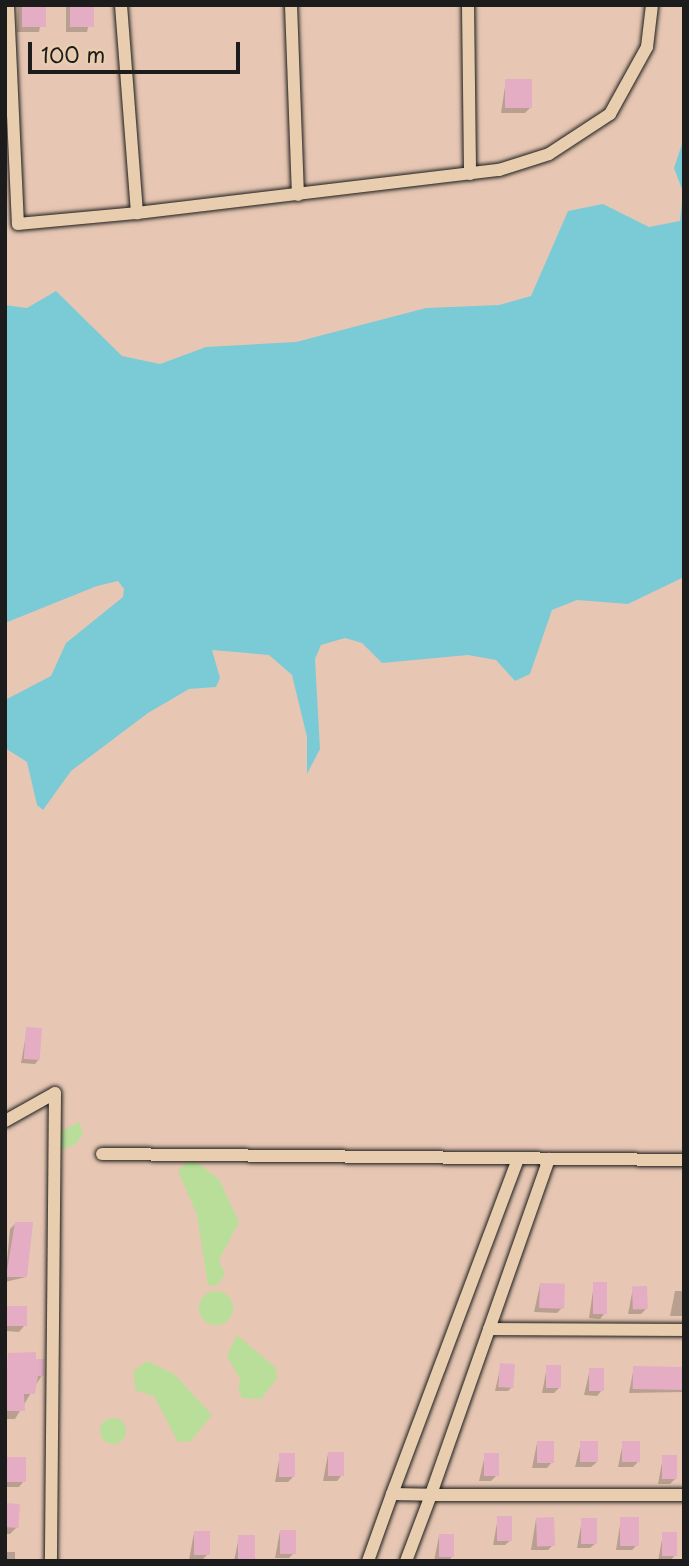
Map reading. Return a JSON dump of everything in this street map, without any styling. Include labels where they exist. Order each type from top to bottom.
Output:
[{"type":"street","points":[[8,5],[18,224],[137,213],[470,174],[549,154],[610,114],[647,47],[652,5]]},
{"type":"street","points":[[121,5],[137,213]]},
{"type":"street","points":[[291,5],[298,195]]},
{"type":"street","points":[[468,5],[470,174]]},
{"type":"street","points":[[5,1121],[55,1093],[51,1561]]},
{"type":"street","points":[[102,1154],[684,1160]]},
{"type":"street","points":[[368,1561],[518,1159]]},
{"type":"street","points":[[406,1561],[549,1159]]},
{"type":"street","points":[[489,1329],[684,1330]]},
{"type":"street","points":[[392,1494],[684,1495]]},
{"type":"green space","points":[[79,1122],[83,1133],[76,1144],[58,1151],[60,1132]]},
{"type":"green space","points":[[191,1158],[219,1179],[239,1222],[219,1260],[225,1275],[216,1286],[208,1285],[197,1215],[178,1171]]},
{"type":"green space","points":[[216,1291],[228,1296],[233,1308],[228,1320],[216,1325],[204,1320],[199,1308],[204,1296]]},
{"type":"green space","points":[[237,1335],[276,1368],[277,1378],[261,1399],[242,1398],[238,1388],[241,1381],[227,1356]]},
{"type":"green space","points":[[147,1361],[174,1374],[212,1415],[191,1441],[178,1442],[154,1396],[135,1390],[134,1370]]},
{"type":"green space","points":[[113,1418],[122,1422],[126,1431],[122,1440],[113,1444],[104,1440],[100,1431],[104,1422]]},
{"type":"water","points":[[684,138],[684,577],[628,604],[577,600],[552,610],[530,674],[515,681],[496,660],[468,655],[382,663],[362,643],[345,638],[321,645],[315,659],[320,749],[307,774],[307,737],[292,675],[269,655],[212,650],[220,678],[216,687],[189,689],[148,713],[71,771],[43,810],[37,805],[27,762],[5,748],[5,700],[51,676],[66,643],[123,597],[124,589],[118,581],[97,586],[5,623],[5,305],[27,308],[56,291],[122,356],[160,364],[206,347],[296,342],[426,308],[499,305],[531,296],[568,211],[603,204],[649,227],[680,221],[683,192],[674,168]]},
{"type":"building","points":[[22,5],[46,5],[46,27],[22,27]]},
{"type":"building","points":[[70,5],[94,5],[94,27],[70,27]]},
{"type":"building","points":[[505,79],[532,79],[532,108],[505,108]]},
{"type":"building","points":[[26,1027],[42,1028],[40,1060],[24,1059]]},
{"type":"building","points":[[15,1222],[33,1222],[27,1277],[6,1277]]},
{"type":"building","points":[[593,1282],[607,1282],[607,1314],[593,1314]]},
{"type":"building","points":[[540,1283],[565,1284],[564,1309],[539,1308]]},
{"type":"building","points":[[647,1286],[648,1309],[633,1310],[632,1287]]},
{"type":"building","points":[[6,1306],[27,1306],[27,1326],[6,1326]]},
{"type":"building","points":[[36,1352],[36,1359],[44,1359],[44,1376],[38,1376],[35,1394],[24,1394],[25,1411],[5,1411],[8,1353]]},
{"type":"building","points":[[500,1363],[515,1364],[513,1388],[498,1387]]},
{"type":"building","points":[[546,1365],[561,1365],[561,1388],[546,1388]]},
{"type":"building","points":[[633,1366],[684,1367],[684,1390],[633,1389]]},
{"type":"building","points":[[589,1368],[604,1368],[604,1391],[589,1391]]},
{"type":"building","points":[[537,1441],[554,1441],[554,1463],[537,1463]]},
{"type":"building","points":[[580,1441],[598,1441],[598,1462],[580,1462]]},
{"type":"building","points":[[622,1441],[640,1441],[640,1462],[622,1462]]},
{"type":"building","points":[[328,1452],[344,1452],[344,1476],[328,1476]]},
{"type":"building","points":[[279,1453],[295,1453],[295,1477],[279,1477]]},
{"type":"building","points":[[484,1453],[499,1453],[499,1476],[484,1476]]},
{"type":"building","points":[[662,1455],[677,1455],[677,1479],[662,1479]]},
{"type":"building","points":[[5,1457],[26,1457],[26,1482],[5,1482]]},
{"type":"building","points":[[5,1503],[20,1504],[18,1528],[5,1527]]},
{"type":"building","points":[[497,1516],[512,1516],[512,1541],[497,1541]]},
{"type":"building","points":[[554,1517],[555,1546],[537,1547],[536,1518]]},
{"type":"building","points":[[620,1517],[639,1517],[639,1546],[620,1546]]},
{"type":"building","points":[[581,1518],[597,1518],[597,1544],[581,1544]]},
{"type":"building","points":[[280,1530],[296,1530],[296,1554],[280,1554]]},
{"type":"building","points":[[194,1531],[210,1531],[210,1555],[194,1555]]},
{"type":"building","points":[[662,1532],[677,1532],[677,1556],[662,1556]]},
{"type":"building","points":[[439,1534],[454,1534],[454,1557],[439,1557]]},
{"type":"building","points":[[238,1535],[255,1535],[255,1559],[238,1559]]}]
